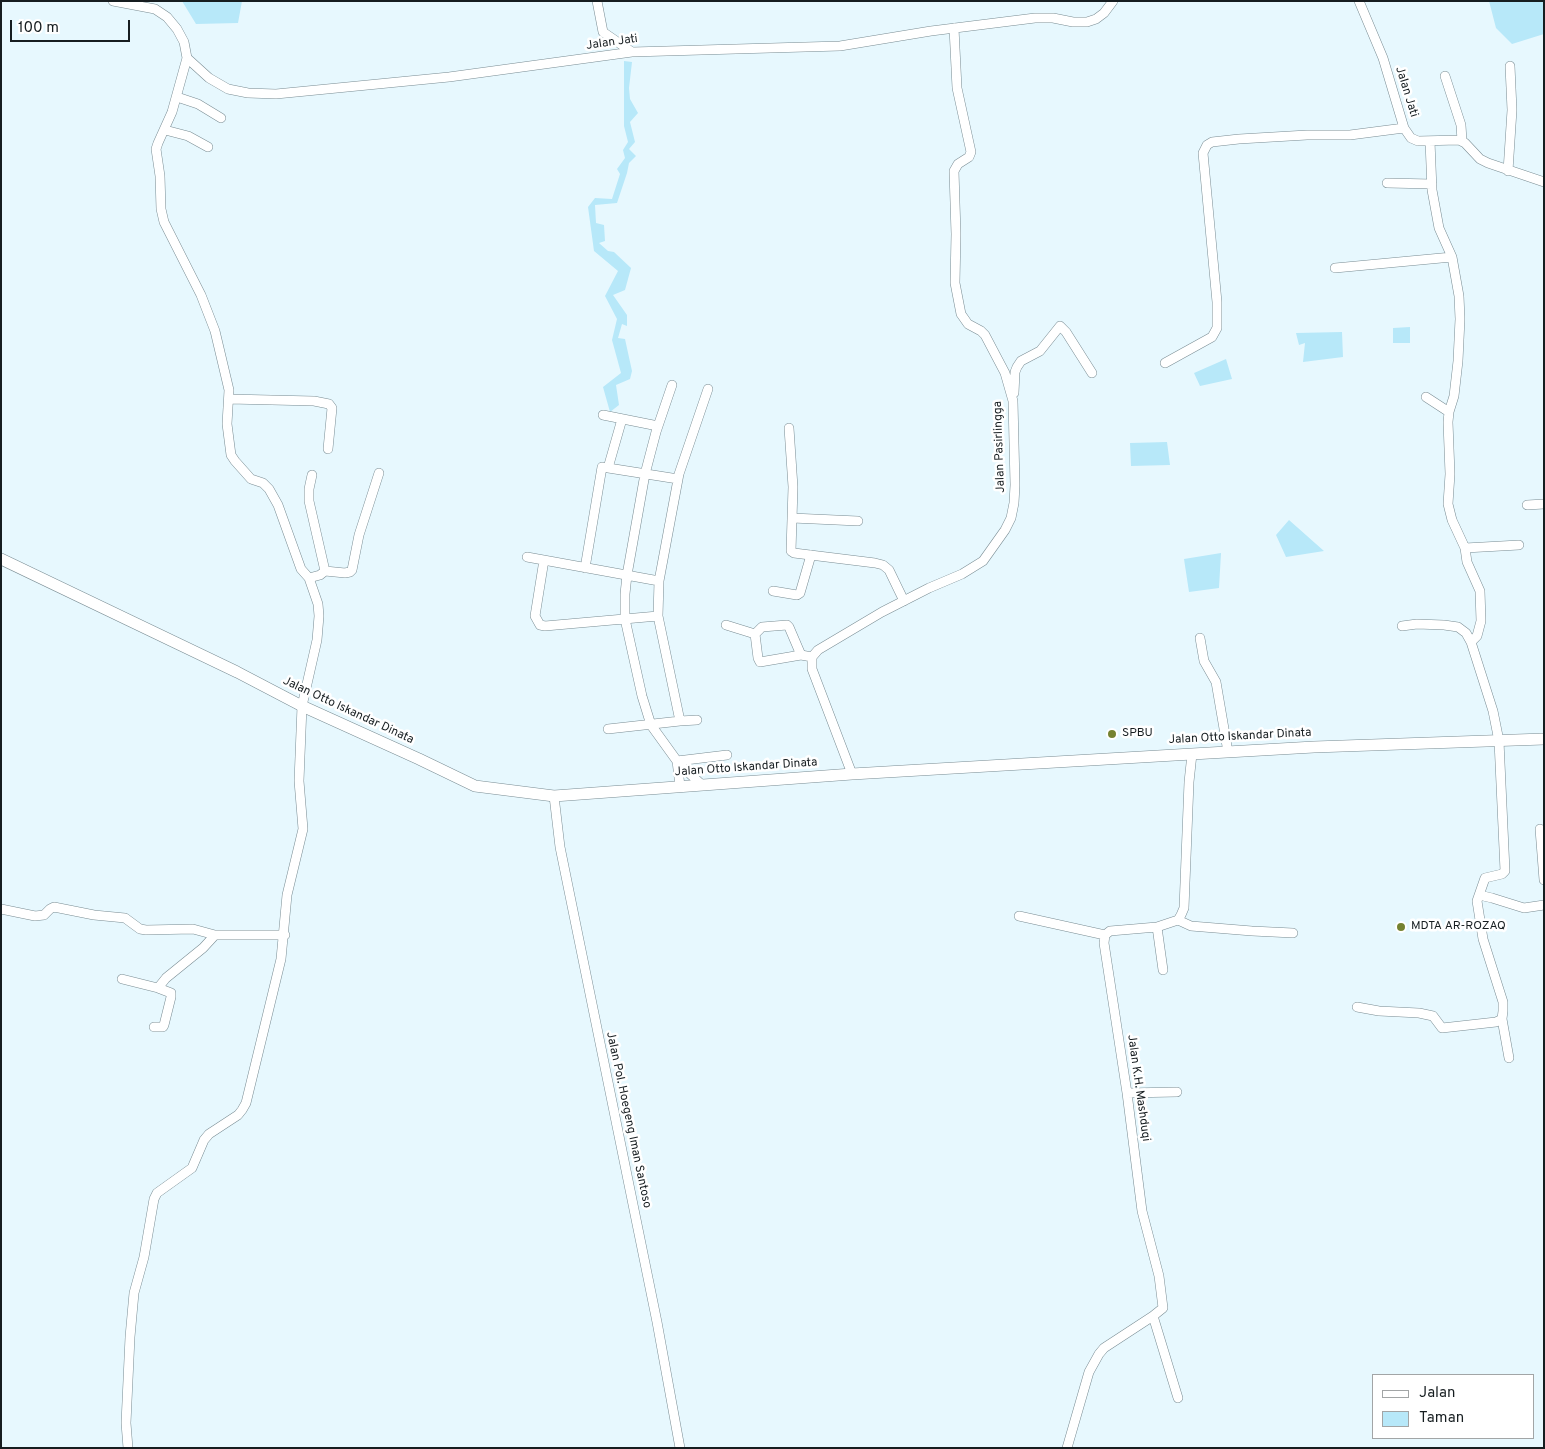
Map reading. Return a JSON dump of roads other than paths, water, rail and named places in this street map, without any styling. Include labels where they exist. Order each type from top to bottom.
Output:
[{"type":"main road","name":"Jalan Otto Iskandar Dinata","points":[[1,559],[237,672],[302,706],[475,786],[554,796],[700,784],[1192,754],[1331,746],[1544,739]]},
{"type":"street","name":"Jalan Jati","points":[[113,1],[155,9],[168,17],[178,29],[188,58],[209,78],[228,88],[248,93],[276,94],[449,77],[629,53],[840,46],[954,28],[1034,18],[1087,22],[1096,19],[1104,13],[1113,1]]},
{"type":"street","points":[[597,1],[603,32],[629,53]]},
{"type":"street","name":"Jalan Jati","points":[[1359,1],[1382,58],[1404,128],[1414,140],[1462,141]]},
{"type":"street","name":"Jalan Pasirlingga","points":[[812,658],[818,650],[882,612],[972,569],[983,561],[1006,530],[1011,518],[1015,485],[1013,401],[1005,373],[985,335],[968,324],[961,314],[955,283],[954,172],[958,164],[969,157],[971,152],[957,88],[954,28]]},
{"type":"street","points":[[128,1448],[126,1423],[134,1293],[144,1257],[154,1199],[157,1193],[192,1168],[204,1140],[209,1134],[238,1115],[246,1102],[281,958],[285,935],[287,895],[303,829],[299,781],[302,706],[317,640],[319,616],[318,604],[310,578],[301,569],[278,505],[269,489],[263,483],[251,479],[234,461],[231,455],[227,424],[229,390],[220,350],[210,316],[201,295],[164,222],[161,209],[160,176],[156,150],[177,97],[188,58]]},
{"type":"street","points":[[1508,171],[1512,110],[1510,66]]},
{"type":"street","points":[[1445,76],[1461,125],[1462,141],[1488,163],[1544,182]]},
{"type":"street","points":[[177,97],[198,104],[221,118]]},
{"type":"street","points":[[1164,364],[1212,337],[1217,328],[1217,302],[1203,153],[1206,145],[1212,142],[1239,139],[1307,135],[1350,135],[1404,128]]},
{"type":"street","points":[[164,130],[188,136],[208,147]]},
{"type":"street","points":[[1430,141],[1432,184],[1439,228],[1452,257],[1459,296],[1460,343],[1454,396],[1449,412],[1448,448],[1450,474],[1448,504],[1452,520],[1465,548],[1467,562],[1480,591],[1481,621],[1477,636],[1471,642]]},
{"type":"street","points":[[1388,183],[1432,184]]},
{"type":"street","points":[[1335,268],[1452,257]]},
{"type":"street","points":[[1013,401],[1017,367],[1021,361],[1040,351],[1060,326],[1066,332],[1092,373]]},
{"type":"street","points":[[672,385],[645,474],[625,594],[625,619],[642,696],[651,725],[677,761],[700,784]]},
{"type":"street","points":[[680,721],[658,616],[659,580],[678,480],[708,389]]},
{"type":"street","points":[[1426,397],[1449,412]]},
{"type":"street","points":[[229,399],[314,401],[329,404],[332,408],[328,449]]},
{"type":"street","points":[[603,415],[658,426]]},
{"type":"street","points":[[608,468],[622,419]]},
{"type":"street","points":[[789,428],[793,487],[791,551],[794,553],[883,565],[888,570],[904,601]]},
{"type":"street","points":[[585,568],[600,469],[608,468],[678,480]]},
{"type":"street","points":[[310,578],[320,575],[325,571],[345,573],[352,570],[359,535],[378,473]]},
{"type":"street","points":[[312,475],[309,501],[325,571]]},
{"type":"street","points":[[1527,506],[1544,504]]},
{"type":"street","points":[[792,518],[858,522]]},
{"type":"street","points":[[1465,548],[1519,545]]},
{"type":"street","points":[[773,591],[797,595],[800,593],[811,555]]},
{"type":"street","points":[[527,557],[659,580]]},
{"type":"street","points":[[544,560],[535,616],[540,625],[658,616]]},
{"type":"street","points":[[1402,626],[1417,624],[1458,627],[1466,633],[1471,642],[1493,711],[1499,741],[1505,871],[1502,874],[1485,878],[1477,900],[1483,939],[1503,1002],[1502,1019],[1509,1058]]},
{"type":"street","points":[[726,625],[755,634]]},
{"type":"street","points":[[755,634],[762,627],[789,627],[802,655]]},
{"type":"street","points":[[755,634],[760,662],[802,655],[812,658],[812,669],[852,774]]},
{"type":"street","points":[[1200,638],[1204,661],[1216,682],[1228,752]]},
{"type":"street","points":[[608,729],[698,720]]},
{"type":"street","points":[[1178,920],[1184,908],[1189,782],[1192,754]]},
{"type":"street","points":[[677,761],[727,755]]},
{"type":"street","points":[[677,761],[680,786]]},
{"type":"street","name":"Jalan Pol. Hoegeng Iman Santoso","points":[[554,796],[560,847],[657,1322],[680,1448]]},
{"type":"street","points":[[1540,829],[1544,880]]},
{"type":"street","points":[[1479,896],[1524,908],[1544,905]]},
{"type":"street","points":[[1,909],[35,916],[44,914],[54,907],[94,915],[125,918],[140,929],[146,930],[193,929],[215,935],[285,935]]},
{"type":"street","points":[[1018,916],[1105,935],[1110,931],[1157,927],[1178,920],[1191,926],[1293,933]]},
{"type":"street","points":[[1157,927],[1163,970]]},
{"type":"street","points":[[158,988],[166,978],[203,948],[215,935]]},
{"type":"street","name":"Jalan K.H. Mashduqi","points":[[1105,935],[1104,943],[1111,996],[1127,1093],[1142,1211],[1163,1296],[1163,1308],[1153,1316]]},
{"type":"street","points":[[122,979],[171,992],[164,1025],[163,1027],[154,1027]]},
{"type":"street","points":[[1357,1007],[1433,1016],[1442,1028],[1490,1024],[1502,1019]]},
{"type":"street","points":[[1127,1093],[1176,1092]]},
{"type":"street","points":[[1067,1448],[1089,1372],[1099,1354],[1104,1348],[1153,1316],[1178,1398]]},
{"type":"place","name":"SPBU","points":[[1112,734]]},
{"type":"place","name":"MDTA AR-ROZAQ","points":[[1401,927]]}]
